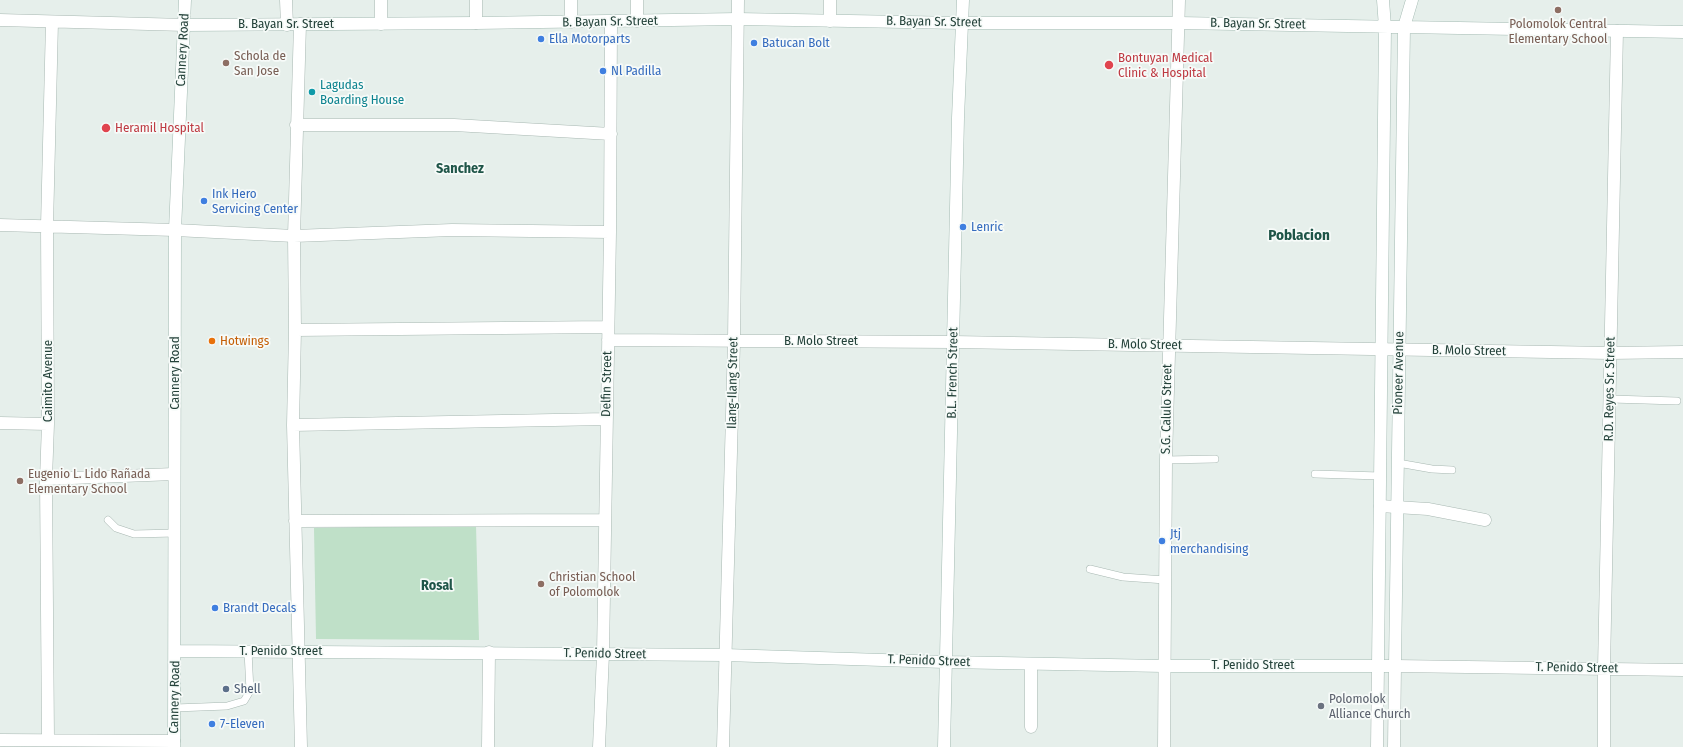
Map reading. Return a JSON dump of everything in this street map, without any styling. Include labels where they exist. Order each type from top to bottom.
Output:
[{"type":"street","name":"Cannery Road","points":[[174,744],[176,651],[174,474],[175,230],[185,0]]},
{"type":"street","points":[[286,0],[286,25]]},
{"type":"street","points":[[381,0],[381,24]]},
{"type":"street","points":[[476,0],[476,24]]},
{"type":"street","points":[[571,0],[571,22]]},
{"type":"street","points":[[637,0],[637,22]]},
{"type":"street","name":"Ilang-Ilang Street","points":[[723,747],[734,341],[738,0]]},
{"type":"street","points":[[830,0],[830,21]]},
{"type":"street","name":"B.L. French Street","points":[[944,747],[961,23],[963,0]]},
{"type":"street","name":"S.G. Calulo Street","points":[[1164,747],[1168,345],[1179,0]]},
{"type":"street","name":"Pioneer Avenue","points":[[1377,747],[1386,27],[1383,0]]},
{"type":"street","name":"Pioneer Avenue","points":[[1394,747],[1404,27],[1412,0]]},
{"type":"street","name":"B. Bayan Sr. Street","points":[[0,20],[185,25],[286,25],[637,22],[738,19],[961,23],[1179,23],[1683,32]]},
{"type":"street","name":"Caimito Avenue","points":[[48,740],[46,479],[48,424],[48,226],[52,22]]},
{"type":"street","name":"Delfin Street","points":[[599,747],[603,654],[610,232],[611,22]]},
{"type":"street","points":[[300,24],[294,236],[295,330],[293,425],[301,747]]},
{"type":"street","name":"R.D. Reyes Sr. Street","points":[[1604,747],[1604,668],[1611,399],[1610,353],[1617,31]]},
{"type":"street","points":[[296,125],[454,125],[611,134]]},
{"type":"street","points":[[1384,183],[1402,182]]},
{"type":"street","points":[[0,225],[175,230],[294,236],[452,230],[610,232]]},
{"type":"street","points":[[295,330],[608,327]]},
{"type":"street","name":"B. Molo Street","points":[[608,340],[953,342],[1382,350],[1610,353],[1683,352]]},
{"type":"street","points":[[293,425],[606,419]]},
{"type":"street","points":[[0,423],[48,424]]},
{"type":"street","points":[[46,479],[174,474]]},
{"type":"street","points":[[1380,506],[1428,509],[1485,520]]},
{"type":"street","points":[[295,521],[605,520]]},
{"type":"street","name":"T. Penido Street","points":[[176,651],[489,652],[725,655],[1031,664],[1164,666],[1378,665],[1683,670]]},
{"type":"street","points":[[488,747],[489,652]]},
{"type":"street","points":[[1031,664],[1031,727]]},
{"type":"street","points":[[0,740],[18,744],[48,740],[174,744]]},
{"type":"lane","points":[[1611,399],[1677,401]]},
{"type":"lane","points":[[1166,460],[1215,459]]},
{"type":"lane","points":[[1398,463],[1432,469],[1452,470]]},
{"type":"lane","points":[[1315,474],[1380,476]]},
{"type":"lane","points":[[108,520],[116,528],[134,534],[175,533]]},
{"type":"lane","points":[[1090,569],[1123,577],[1165,580]]},
{"type":"lane","points":[[175,708],[227,706],[241,703],[248,697],[250,690],[248,651]]},
{"type":"green space","points":[[476,525],[479,640],[316,639],[314,528]]},
{"type":"place","name":"Polomolok Central Elementary School","points":[[1558,10]]},
{"type":"place","name":"Ella Motorparts","points":[[541,39]]},
{"type":"place","name":"Batucan Bolt","points":[[754,43]]},
{"type":"place","name":"Schola de San Jose","points":[[226,63]]},
{"type":"place","name":"Bontuyan Medical Clinic & Hospital","points":[[1109,65]]},
{"type":"place","name":"Nl Padilla","points":[[603,71]]},
{"type":"place","name":"Lagudas Boarding House","points":[[312,92]]},
{"type":"place","name":"Heramil Hospital","points":[[106,128]]},
{"type":"place","name":"Ink Hero Servicing Center","points":[[204,201]]},
{"type":"place","name":"Lenric","points":[[963,227]]},
{"type":"place","name":"Hotwings","points":[[212,341]]},
{"type":"place","name":"Eugenio L. Lido Rañada Elementary School","points":[[20,481]]},
{"type":"place","name":"Jtj merchandising","points":[[1162,541]]},
{"type":"place","name":"Christian School of Polomolok","points":[[541,584]]},
{"type":"place","name":"Brandt Decals","points":[[215,608]]},
{"type":"place","name":"Shell","points":[[226,689]]},
{"type":"place","name":"Polomolok Alliance Church","points":[[1321,706]]},
{"type":"place","name":"7-Eleven","points":[[212,724]]},
{"type":"district","name":"Sanchez","points":[[460,169]]},
{"type":"district","name":"Poblacion","points":[[1299,236]]},
{"type":"district","name":"Rosal","points":[[437,586]]}]
